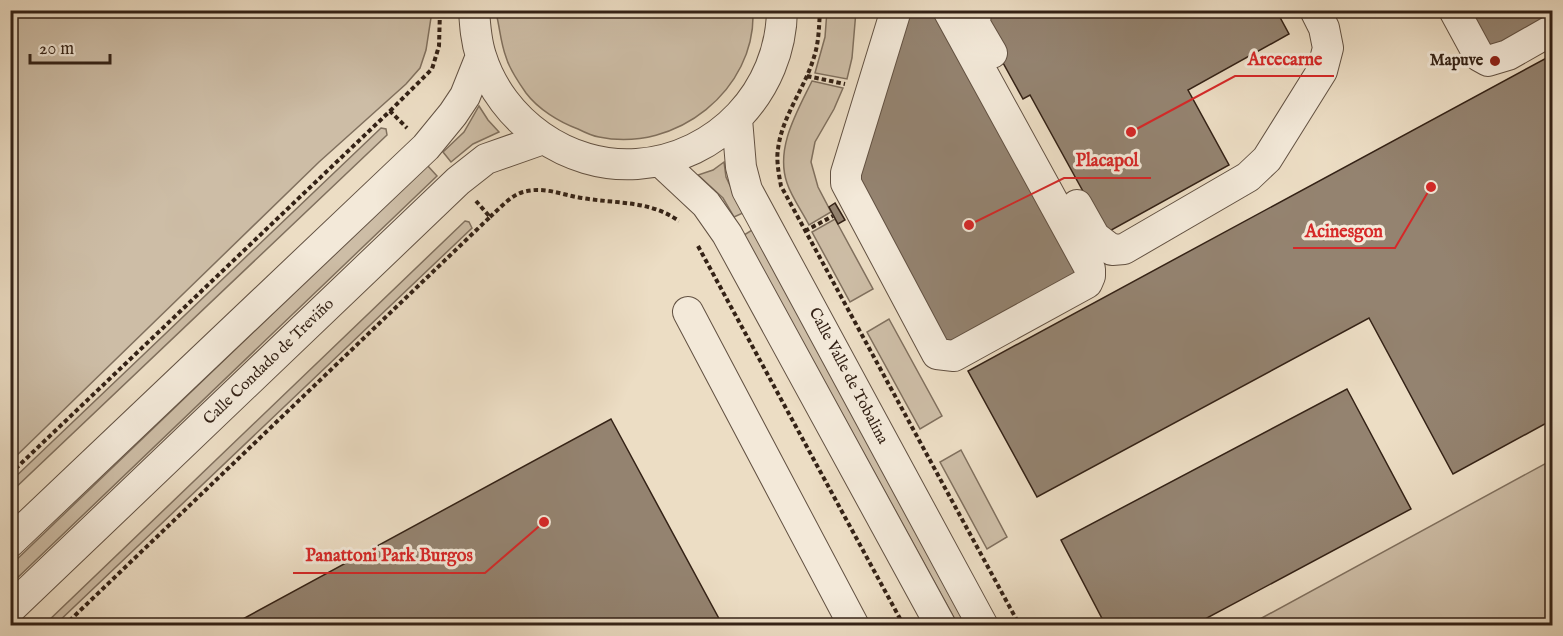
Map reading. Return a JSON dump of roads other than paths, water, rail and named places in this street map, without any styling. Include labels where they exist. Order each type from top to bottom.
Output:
[{"type":"street","points":[[474,10],[475,30],[481,56],[495,88],[516,116],[543,139],[564,151],[587,159],[636,164],[660,161],[688,152],[714,138],[737,119],[752,103],[773,65],[779,44],[782,10]]},
{"type":"street","points":[[896,10],[846,174],[846,183],[892,297],[937,354],[954,356],[1087,283],[1090,269],[948,10]]},
{"type":"street","points":[[976,10],[975,24],[1089,227],[1095,237],[1112,250],[1124,249],[1248,177],[1267,159],[1322,71],[1328,48],[1324,28],[1315,10]]},
{"type":"street","points":[[1454,10],[1479,56],[1488,61],[1508,55],[1552,30]]},
{"type":"street","points":[[10,542],[426,147],[465,96],[481,56]]},
{"type":"street","name":"Calle Valle de Tobalina","points":[[737,119],[741,168],[747,190],[983,626]]},
{"type":"street","name":"Calle Condado de Treviño","points":[[10,609],[458,181],[486,159],[543,139]]},
{"type":"street","points":[[660,161],[706,204],[727,234],[941,626]]},
{"type":"street","points":[[688,312],[854,626]]},
{"type":"place","name":"Mapuve","points":[[1495,61]]},
{"type":"place","name":"Arcecarne","points":[[1131,132]]},
{"type":"place","name":"Acinesgon","points":[[1431,187]]},
{"type":"place","name":"Placapol","points":[[969,225]]},
{"type":"place","name":"Panattoni Park Burgos","points":[[544,522]]}]
